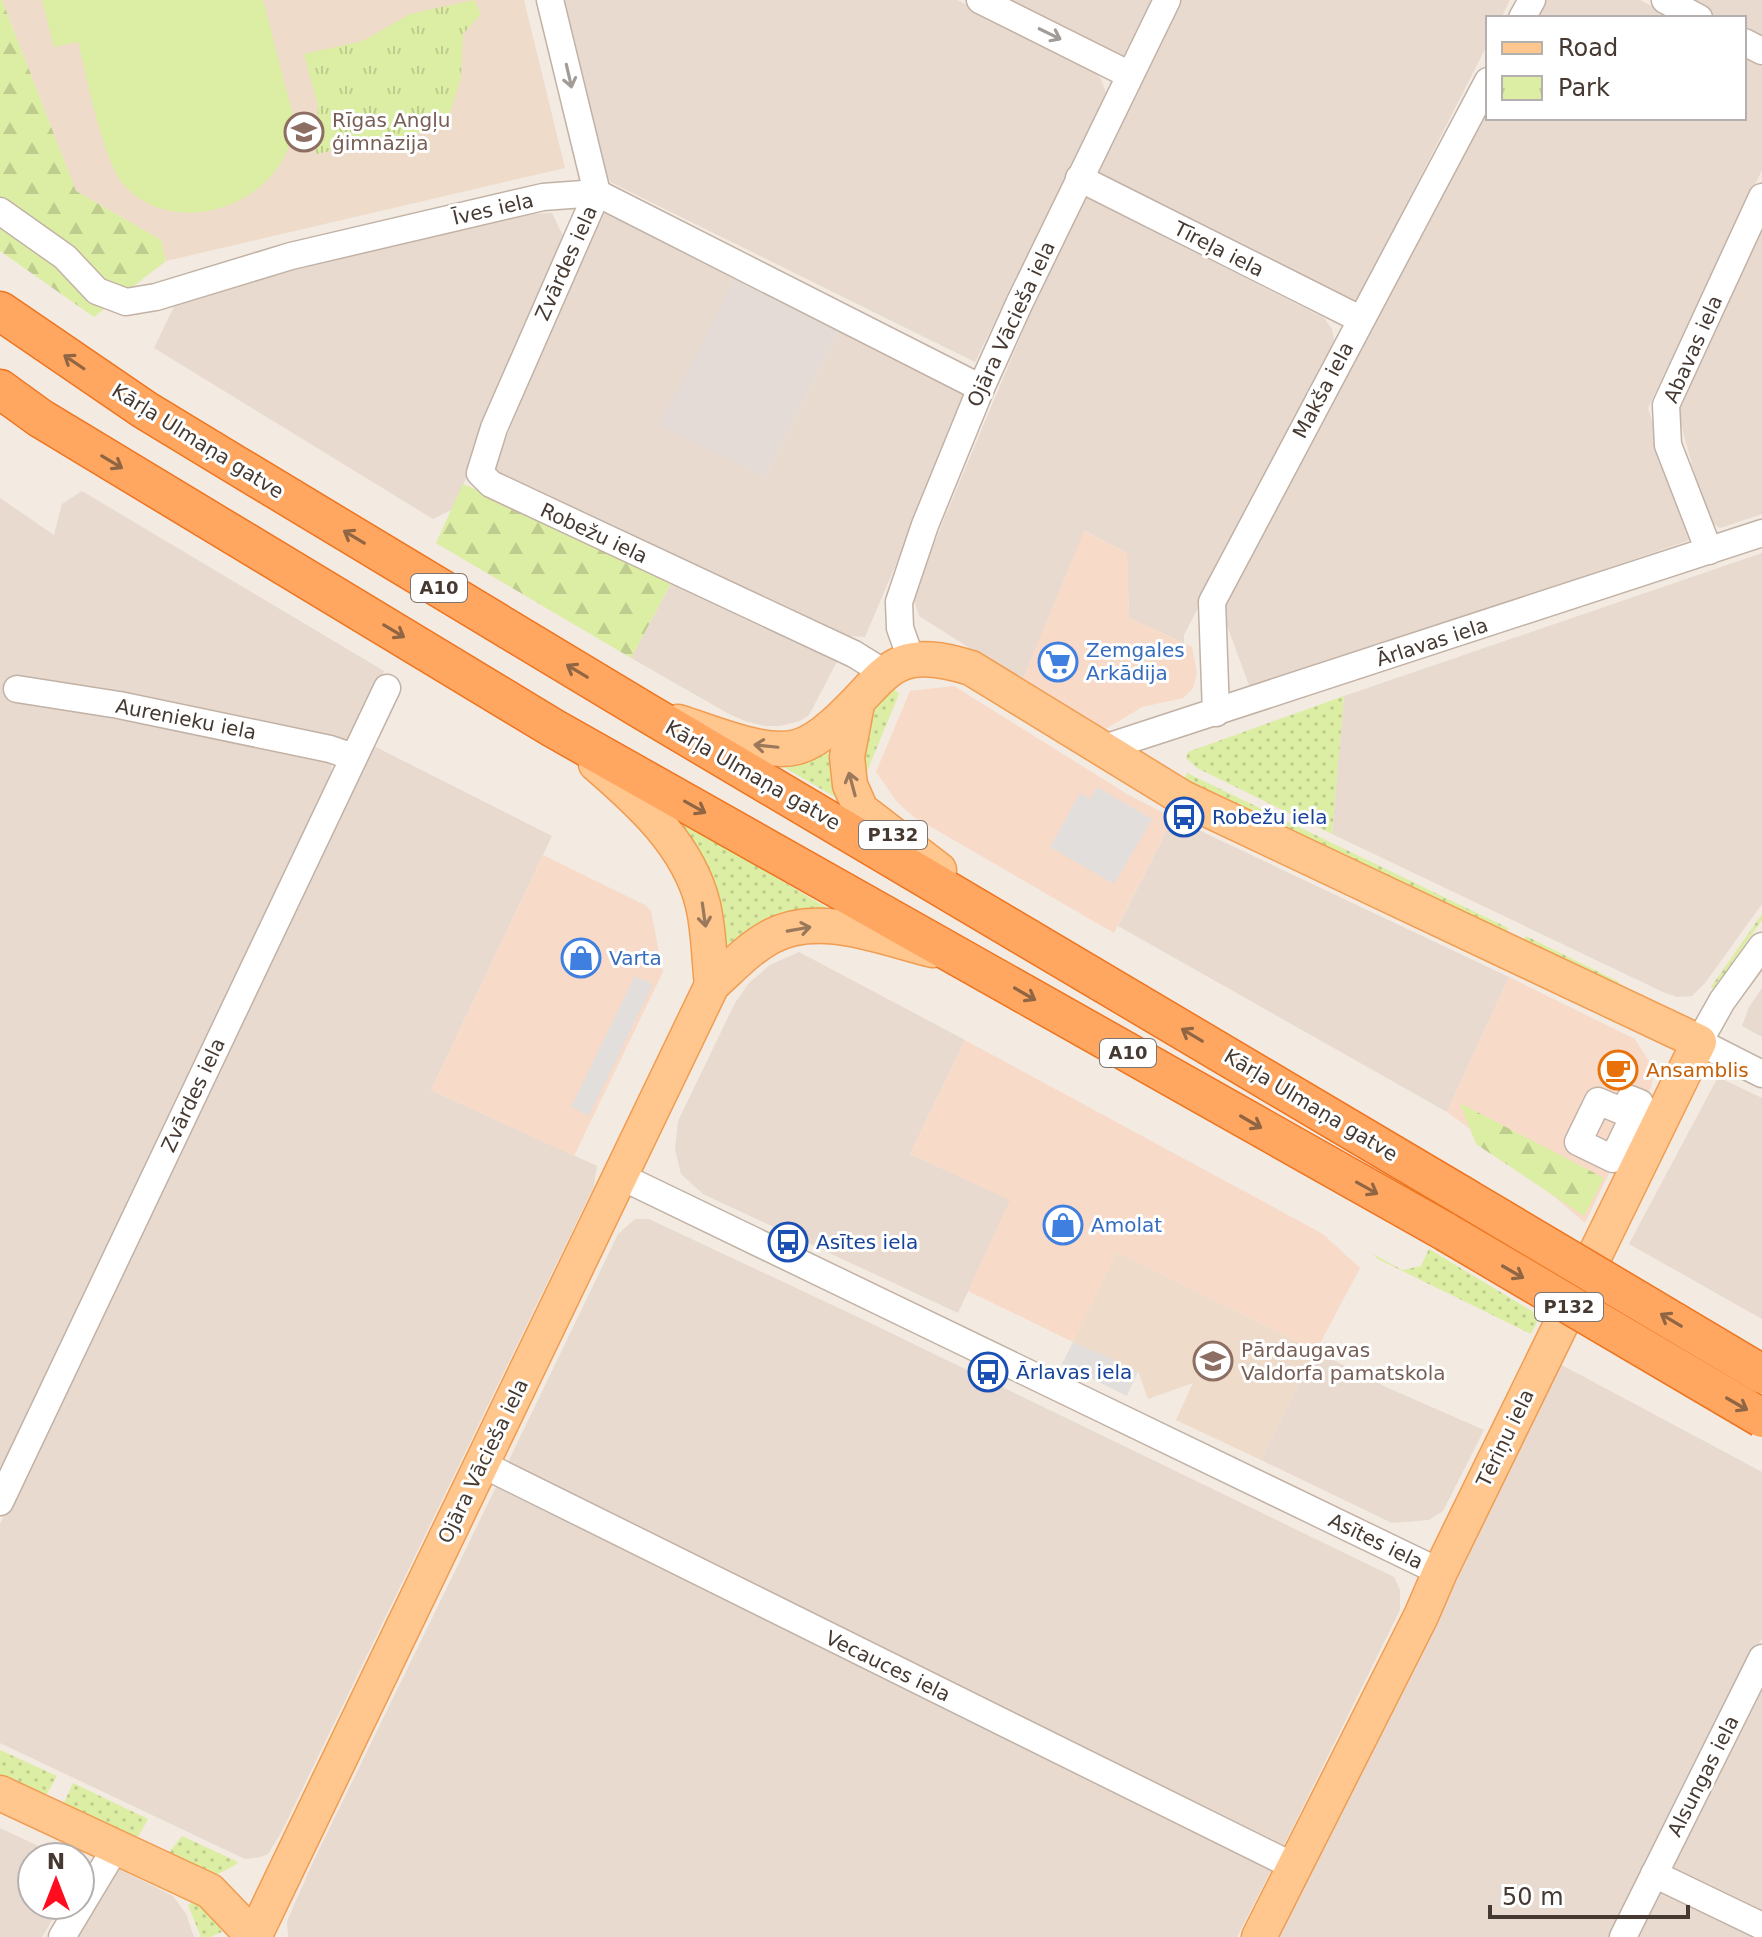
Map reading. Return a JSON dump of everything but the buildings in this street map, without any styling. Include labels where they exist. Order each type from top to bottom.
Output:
[{"type":"highway","name":"Kārļa Ulmaņa gatve","points":[[0,311],[145,410],[644,711],[1762,1374]]},
{"type":"highway","name":"Kārļa Ulmaņa gatve","points":[[0,389],[40,418],[553,728],[1446,1232],[1762,1418]]},
{"type":"main road","name":"Robežu iela","points":[[897,666],[939,658],[971,668],[1183,798],[1699,1042]]},
{"type":"main road","name":"P132","points":[[644,711],[753,745],[796,747],[821,736],[897,666]]},
{"type":"main road","name":"P132","points":[[857,704],[847,757],[850,785],[861,810],[1011,927]]},
{"type":"main road","points":[[553,728],[639,801],[677,850],[693,876],[703,905],[712,985]]},
{"type":"main road","name":"Ojāra Vācieša iela","points":[[254,1937],[712,985],[753,948],[772,936],[792,929],[828,925],[957,956]]},
{"type":"main road","name":"Tēriņu iela","points":[[1259,1937],[1416,1626],[1699,1042]]},
{"type":"main road","points":[[0,1793],[210,1891],[254,1937]]},
{"type":"street","name":"Zvārdes iela","points":[[480,473],[494,428],[597,193],[550,0]]},
{"type":"street","points":[[980,0],[1130,75]]},
{"type":"street","name":"Ojāra Vācieša iela","points":[[897,666],[899,602],[925,525],[981,388],[1079,178],[1167,0]]},
{"type":"street","points":[[1665,0],[1695,16]]},
{"type":"street","name":"Makša iela","points":[[1216,713],[1212,602],[1486,85]]},
{"type":"street","name":"Tīreļa iela","points":[[1079,178],[1360,319]]},
{"type":"street","name":"Īves iela","points":[[0,211],[65,257],[97,291],[126,302],[156,297],[291,256],[543,197],[597,193]]},
{"type":"street","points":[[597,193],[981,388]]},
{"type":"street","name":"Abavas iela","points":[[1709,551],[1668,445],[1666,405],[1762,197]]},
{"type":"street","name":"Robežu iela","points":[[480,473],[491,484],[854,654],[897,666]]},
{"type":"street","name":"Ārlavas iela","points":[[1101,749],[1762,533]]},
{"type":"street","name":"Zvārdes iela","points":[[0,1502],[387,688]]},
{"type":"street","name":"Aurenieku iela","points":[[17,689],[145,710],[330,749],[353,757]]},
{"type":"street","name":"Tēriņu iela","points":[[1699,1042],[1722,1001],[1762,946]]},
{"type":"street","name":"Robežu iela","points":[[1699,1042],[1762,1074]]},
{"type":"street","name":"Asītes iela","points":[[620,1176],[1440,1572]]},
{"type":"street","name":"Vecauces iela","points":[[482,1464],[1295,1867]]},
{"type":"street","name":"Alsungas iela","points":[[1623,1937],[1762,1658]]},
{"type":"street","points":[[62,1937],[116,1847]]},
{"type":"street","points":[[1654,1874],[1762,1926]]},
{"type":"shaded area","name":"Rīgas Angļu ģimnāzija","points":[[2,0],[524,0],[565,168],[166,261],[161,240],[76,191]]},
{"type":"shaded area","points":[[561,0],[957,0],[1091,66],[1101,79],[1106,93],[975,362],[610,182],[601,166]]},
{"type":"shaded area","points":[[1005,0],[1151,0],[1123,57]]},
{"type":"shaded area","points":[[1178,0],[1510,0],[1502,16],[1486,16],[1486,47],[1357,302],[1093,172]]},
{"type":"shaded area","points":[[1539,0],[1640,0],[1671,16],[1530,16]]},
{"type":"shaded area","points":[[1683,0],[1762,0],[1762,41],[1746,33],[1746,16],[1713,16]]},
{"type":"shaded area","points":[[1746,54],[1762,63],[1762,170],[1648,408],[1690,540],[1251,691],[1224,617],[1227,592],[1486,100],[1486,120],[1746,120]]},
{"type":"shaded area","points":[[1083,196],[1324,318],[1332,329],[1335,344],[1184,635],[1184,643],[1129,618],[1127,553],[1085,531],[1022,681],[919,616],[914,600],[944,519],[1059,245]]},
{"type":"shaded area","points":[[602,209],[737,275],[660,425],[765,477],[841,326],[970,391],[865,637],[838,635],[489,479]]},
{"type":"shaded area","points":[[552,213],[565,240],[453,509],[433,519],[154,348],[178,298],[305,263],[527,214]]},
{"type":"shaded area","points":[[1762,221],[1762,514],[1720,528],[1707,520],[1675,402]]},
{"type":"shaded area","points":[[737,275],[841,326],[765,477],[659,425]]},
{"type":"shaded area","points":[[82,491],[384,671],[349,744],[330,761],[333,777],[0,1484],[0,498],[54,535],[62,504]]},
{"type":"shaded area","points":[[1084,531],[1127,553],[1129,618],[1192,647],[1197,673],[1193,688],[1183,698],[1142,707],[1104,730],[1022,681]]},
{"type":"shaded area","points":[[1762,553],[1762,904],[1705,983],[1692,996],[1677,997],[1663,992],[1332,834],[1344,696]]},
{"type":"shaded area","points":[[675,576],[840,656],[809,715],[800,721],[780,726],[745,721],[631,658]]},
{"type":"shaded area","points":[[954,686],[1127,794],[1173,818],[1114,933],[914,817],[897,802],[876,772],[910,691]]},
{"type":"shaded area","points":[[368,743],[552,836],[431,1090],[597,1166],[594,1186],[281,1833],[268,1854],[245,1859],[0,1743],[0,1524]]},
{"type":"shaded area","points":[[1097,787],[1152,819],[1114,884],[1050,847],[1080,793],[1090,799]]},
{"type":"shaded area","points":[[1173,818],[1509,977],[1447,1112],[1118,926]]},
{"type":"shaded area","points":[[543,855],[645,905],[651,911],[663,972],[574,1156],[431,1090]]},
{"type":"shaded area","points":[[799,952],[965,1040],[910,1154],[1011,1200],[958,1313],[703,1194],[681,1174],[675,1149],[678,1121],[735,1003],[749,983],[770,965]]},
{"type":"shaded area","points":[[635,976],[653,984],[589,1116],[571,1107]]},
{"type":"shaded area","points":[[1509,977],[1635,1039],[1652,1066],[1652,1085],[1585,1223],[1507,1156],[1447,1112]]},
{"type":"shaded area","points":[[1762,988],[1762,1037],[1742,1026],[1749,1007]]},
{"type":"shaded area","points":[[965,1040],[1323,1234],[1360,1268],[1316,1351],[1117,1252],[1073,1342],[968,1291],[1010,1200],[910,1154]]},
{"type":"shaded area","points":[[1718,1077],[1762,1098],[1762,1319],[1629,1244]]},
{"type":"shaded area","points":[[635,1219],[649,1219],[862,1319],[1394,1577],[1400,1590],[1400,1610],[1281,1851],[507,1464],[618,1234]]},
{"type":"shaded area","name":"Pārdaugavas Valdorfa pamatskola","points":[[1117,1252],[1316,1351],[1261,1460],[1176,1420],[1193,1383],[1148,1399],[1138,1371],[1073,1342]]},
{"type":"shaded area","points":[[1073,1342],[1138,1371],[1127,1396],[1062,1364]]},
{"type":"shaded area","points":[[1316,1351],[1386,1387],[1484,1430],[1443,1511],[1429,1520],[1392,1523],[1261,1460]]},
{"type":"shaded area","points":[[1558,1363],[1762,1472],[1762,1638],[1614,1937],[1275,1937]]},
{"type":"shaded area","points":[[499,1481],[1274,1865],[1237,1937],[288,1937],[287,1921],[313,1862]]},
{"type":"shaded area","points":[[1762,1677],[1762,1917],[1670,1870]]},
{"type":"shaded area","points":[[0,1828],[28,1841],[16,1841],[16,1921],[52,1921],[42,1937],[0,1937]]},
{"type":"shaded area","points":[[119,1869],[173,1896],[186,1914],[194,1937],[68,1937],[77,1921],[96,1921],[98,1886]]},
{"type":"shaded area","points":[[1664,1891],[1762,1937],[1633,1937],[1654,1895]]},
{"type":"green space","points":[[0,0],[76,191],[161,240],[166,261],[94,317],[0,251]]},
{"type":"green space","points":[[42,0],[263,0],[293,121],[287,152],[272,175],[252,193],[227,206],[200,212],[173,211],[147,203],[125,186],[117,174],[103,139],[78,42],[54,47]]},
{"type":"green space","points":[[474,0],[481,14],[463,34],[461,77],[446,127],[316,154],[318,106],[304,54],[363,41],[410,14]]},
{"type":"green space","points":[[463,484],[675,576],[631,658],[436,543]]},
{"type":"green space","points":[[894,689],[899,694],[863,781],[865,730],[874,711]]},
{"type":"green space","points":[[1344,696],[1332,834],[1197,768],[1186,758],[1188,752]]},
{"type":"green space","points":[[828,753],[837,798],[780,765]]},
{"type":"green space","points":[[1187,773],[1508,928],[1505,935],[1184,779]]},
{"type":"green space","points":[[679,819],[827,908],[773,920],[751,930],[726,948],[724,914],[712,876]]},
{"type":"green space","points":[[1762,914],[1762,920],[1714,988],[1711,987]]},
{"type":"green space","points":[[1526,936],[1619,982],[1617,987],[1523,942]]},
{"type":"green space","points":[[1460,1103],[1604,1178],[1584,1216],[1476,1144]]},
{"type":"green space","points":[[1429,1249],[1540,1316],[1531,1334],[1378,1259],[1373,1254],[1402,1270],[1421,1266]]},
{"type":"green space","points":[[0,1750],[57,1776],[45,1797],[0,1776]]},
{"type":"green space","points":[[73,1783],[148,1819],[139,1835],[133,1838],[63,1805]]},
{"type":"green space","points":[[182,1836],[238,1862],[214,1876],[168,1854]]},
{"type":"green space","points":[[196,1900],[215,1919],[222,1932],[201,1937],[188,1905]]},
{"type":"place","name":"Rīgas Angļu ģimnāzija","points":[[304,132]]},
{"type":"place","name":"Zemgales Arkādija","points":[[1058,662]]},
{"type":"place","name":"Robežu iela","points":[[1184,817]]},
{"type":"place","name":"Varta","points":[[581,958]]},
{"type":"place","name":"Ansamblis","points":[[1618,1070]]},
{"type":"place","name":"Amolat","points":[[1063,1225]]},
{"type":"place","name":"Asītes iela","points":[[788,1242]]},
{"type":"place","name":"Pārdaugavas Valdorfa pamatskola","points":[[1213,1361]]},
{"type":"place","name":"Ārlavas iela","points":[[988,1372]]}]
